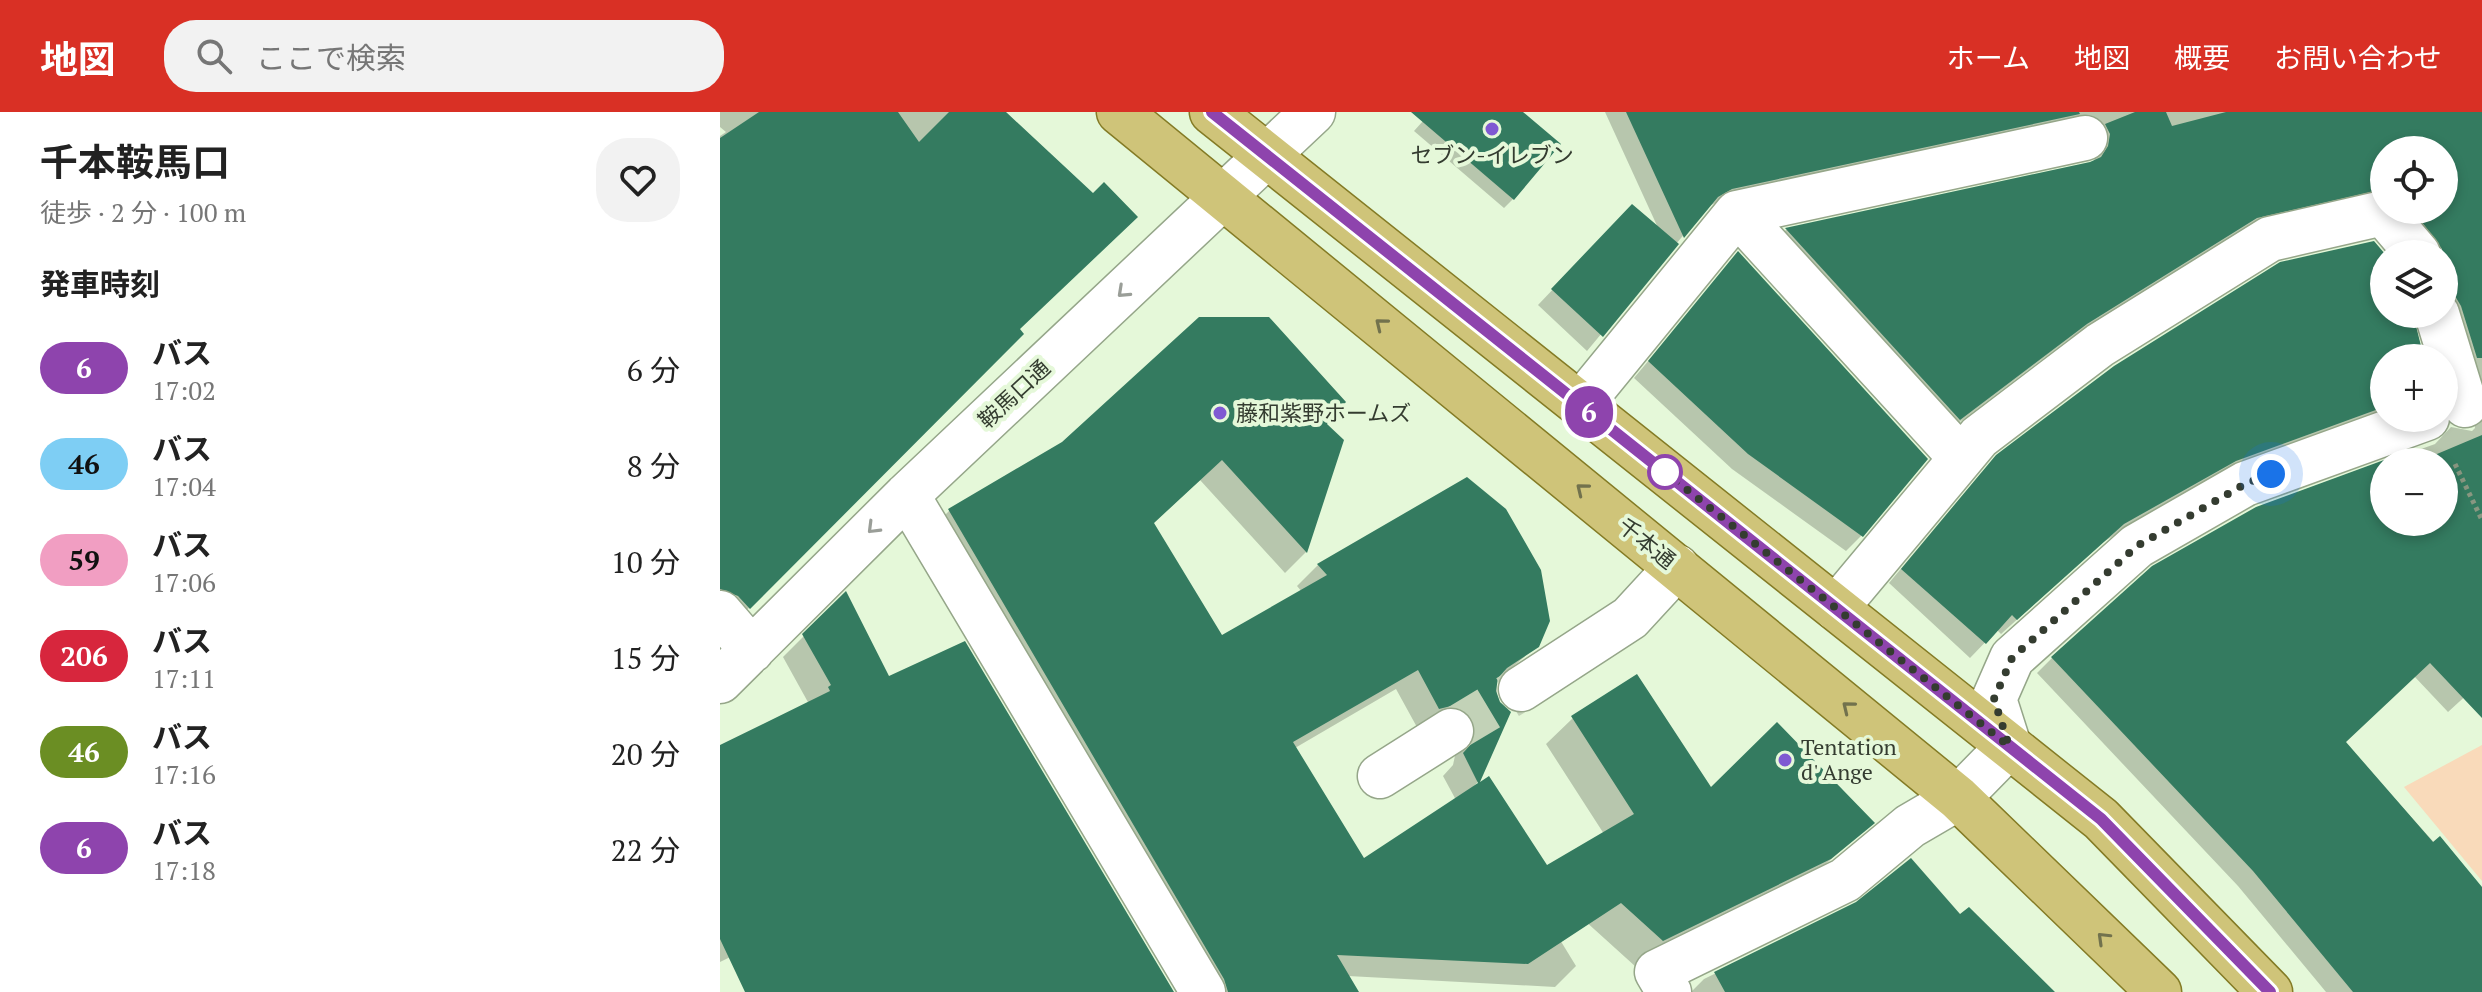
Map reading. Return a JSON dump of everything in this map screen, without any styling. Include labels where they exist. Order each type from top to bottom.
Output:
[{"type":"main road","name":"千本通","points":[[1119,112],[1958,798],[2158,992]]},
{"type":"main road","points":[[1212,112],[2101,819],[2270,992]]},
{"type":"street","name":"鞍馬口通","points":[[720,681],[907,495],[1313,112]]},
{"type":"street","points":[[1580,405],[1737,213],[2085,138]]},
{"type":"street","points":[[1737,213],[1961,458]]},
{"type":"street","points":[[1836,608],[1979,437],[2100,345],[2270,239],[2383,213],[2406,240]]},
{"type":"street","points":[[1669,992],[1657,972],[1845,880],[1910,826],[1958,798],[2009,746],[1994,699],[2012,658],[2137,546],[2245,484],[2389,432]]},
{"type":"street","points":[[907,495],[1191,988]]},
{"type":"street","points":[[1521,689],[1630,618],[1677,567]]},
{"type":"street","points":[[720,613],[752,650]]},
{"type":"street","points":[[1380,776],[1451,731]]},
{"type":"path","points":[[2458,470],[2482,520]]},
{"type":"shaded area","points":[[2482,745],[2482,881],[2404,787]]},
{"type":"building","points":[[759,112],[898,112],[919,142],[949,112],[1006,112],[1093,193],[1104,182],[1138,217],[1020,329],[1024,334],[750,609],[738,596],[720,589],[720,138]]},
{"type":"building","points":[[1411,112],[1523,112],[1561,144],[1514,200]]},
{"type":"building","points":[[1626,112],[2080,114],[1732,189],[1718,197],[1684,238]]},
{"type":"building","points":[[2135,112],[2166,112],[2172,126],[2226,112],[2482,112],[2482,358],[2477,358],[2458,301],[2458,240],[2435,240],[2423,224],[2458,224],[2458,136],[2370,136],[2370,192],[2257,218],[2087,324],[1960,420],[1785,228],[2090,162],[2101,157],[2108,146],[2110,134],[2105,124]]},
{"type":"building","points":[[1632,204],[1679,244],[1603,337],[1551,289]]},
{"type":"building","points":[[2370,242],[2370,328],[2416,328],[2420,344],[2370,344],[2370,412],[2236,461],[2124,524],[2017,620],[2012,615],[1986,644],[1901,569],[1996,455],[2114,366],[2280,262]]},
{"type":"building","points":[[1738,251],[1928,459],[1863,537],[1748,454],[1648,361]]},
{"type":"building","points":[[1199,317],[1269,317],[1346,402],[1327,424],[1344,440],[1307,553],[1222,460],[1154,523],[1222,635],[1327,575],[1317,564],[1467,477],[1506,509],[1541,570],[1550,621],[1539,647],[1507,668],[1498,678],[1496,691],[1500,702],[1511,712],[1480,782],[1489,776],[1547,865],[1634,814],[1571,716],[1637,674],[1711,787],[1777,722],[1875,823],[1831,859],[1663,941],[1621,903],[1528,964],[1337,955],[1359,992],[1228,992],[1224,979],[948,509],[1062,442]],"holes":[[[1418,670],[1439,709],[1451,706],[1462,709],[1472,718],[1476,729],[1473,742],[1463,753],[1478,783],[1364,858],[1293,742]]]},
{"type":"building","points":[[2482,435],[2482,718],[2430,663],[2346,742],[2433,842],[2440,836],[2482,887],[2482,992],[2353,992],[2253,871],[2051,657],[2152,566],[2256,507],[2370,465],[2370,536],[2458,536],[2458,448],[2451,448]]},
{"type":"building","points":[[846,591],[889,676],[965,641],[1174,992],[745,992],[720,939],[720,745],[830,691],[828,687],[831,685],[802,634]]},
{"type":"building","points":[[1911,858],[1960,914],[1969,907],[2055,992],[1725,992],[1714,972],[1856,902]]},
{"type":"tunnel","points":[[1451,731],[1521,689]]},
{"type":"bus line","name":"6","points":[[1212,112],[2101,819],[2270,992]]},
{"type":"place","name":"セブン-イレブン","points":[[1492,129]]},
{"type":"place","name":"藤和紫野ホームズ","points":[[1220,413]]},
{"type":"place","name":"Tentation d' Ange","points":[[1785,760]]},
{"type":"route","points":[[1665,472],[2009,746],[1994,699],[2012,658],[2137,546],[2245,484],[2271,474]]}]
